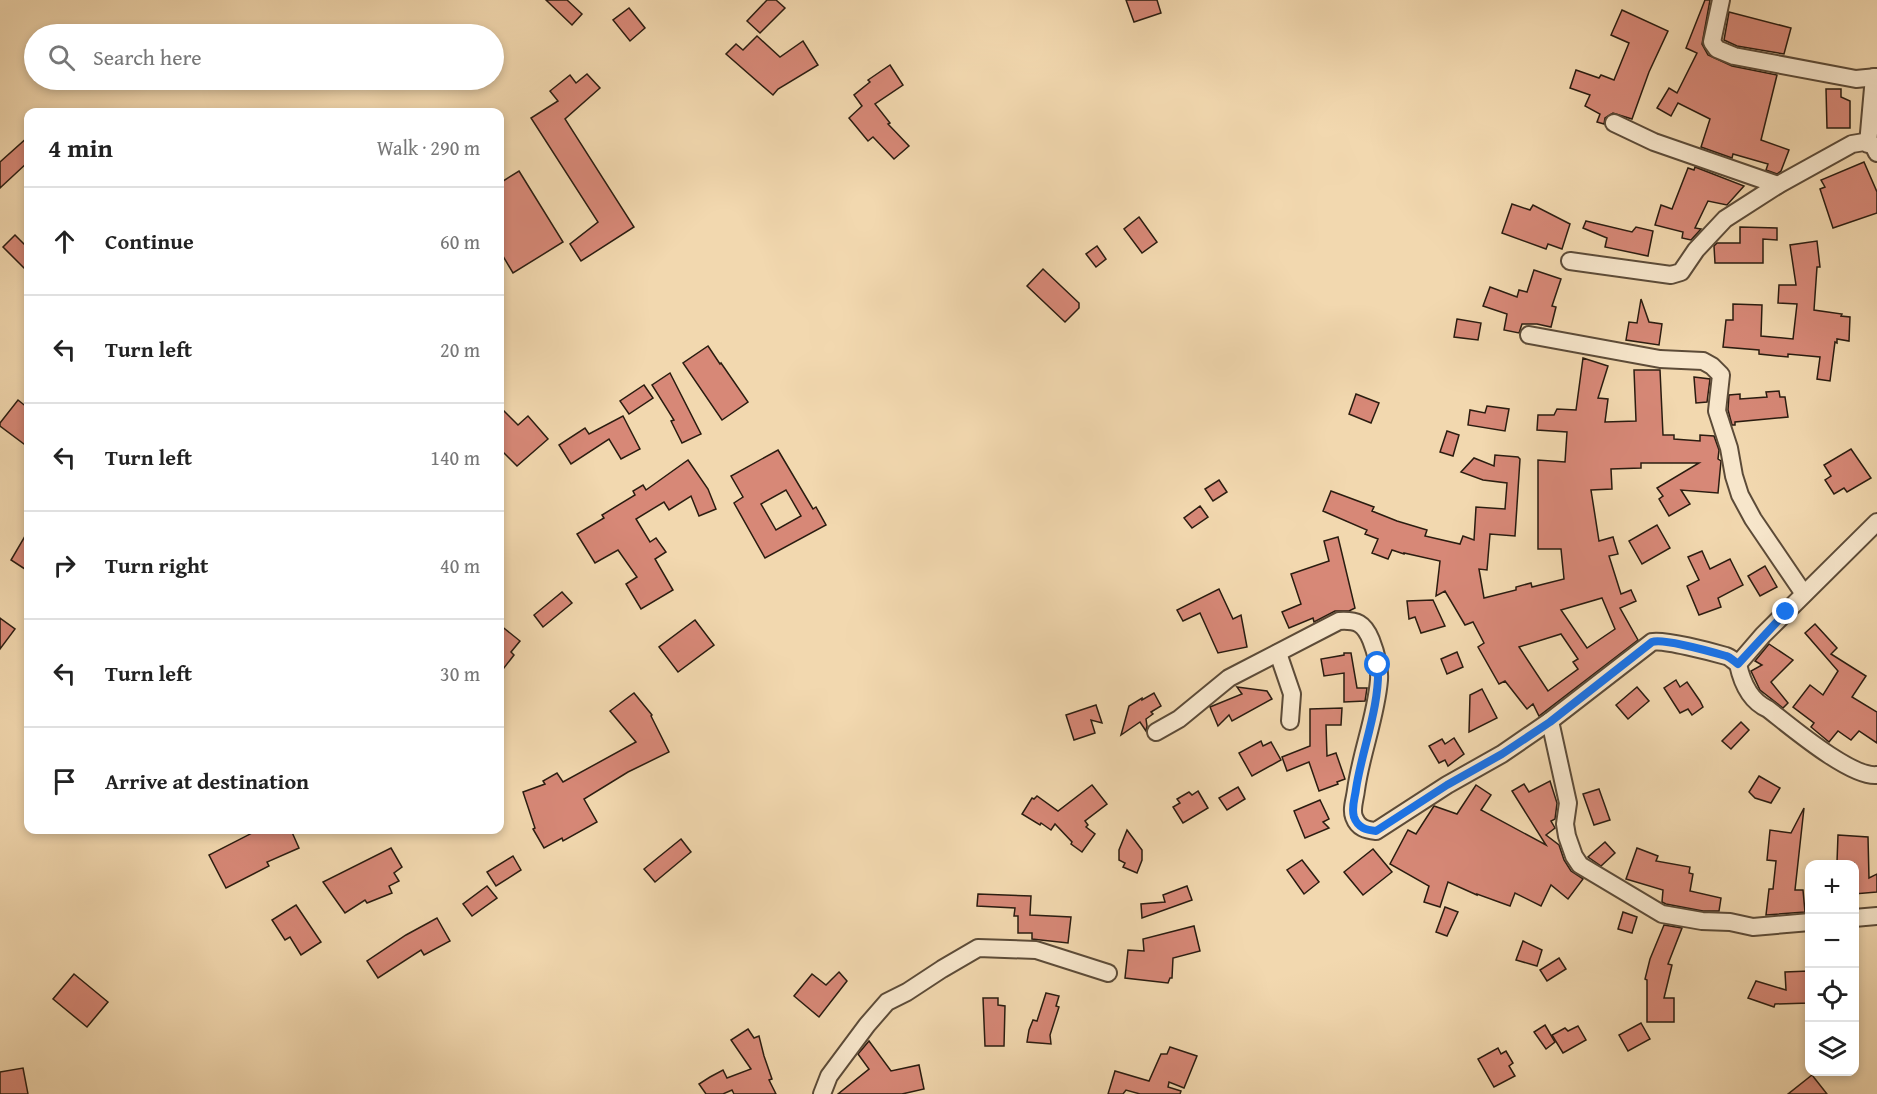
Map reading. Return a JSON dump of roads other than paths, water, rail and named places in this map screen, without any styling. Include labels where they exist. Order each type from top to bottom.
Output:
[{"type":"street","points":[[1570,261],[1671,275],[1681,272],[1696,250],[1725,219],[1778,185],[1846,147],[1858,143],[1873,148],[1875,77],[1857,79],[1734,56],[1717,49],[1712,42],[1721,0]]},
{"type":"street","points":[[1614,123],[1654,142],[1778,185]]},
{"type":"street","points":[[1529,335],[1660,359],[1703,362],[1712,366],[1721,375],[1717,411],[1729,448],[1740,495],[1753,519],[1804,594]]},
{"type":"street","points":[[1738,664],[1804,594],[1877,522]]},
{"type":"street","points":[[1156,732],[1179,719],[1229,678],[1339,621],[1352,620],[1360,622],[1367,629],[1376,654],[1378,682],[1360,763],[1353,810],[1359,826],[1366,830],[1383,829],[1447,785],[1502,754],[1550,722],[1641,650],[1657,641],[1726,656],[1738,664],[1748,692],[1758,705],[1768,709],[1828,754],[1868,776],[1877,775]]},
{"type":"street","points":[[1278,653],[1292,694],[1290,721]]},
{"type":"street","points":[[1550,722],[1568,803],[1567,836],[1580,865],[1662,914],[1753,927],[1805,922]]},
{"type":"street","points":[[1859,918],[1877,916]]},
{"type":"street","points":[[822,1094],[829,1076],[887,1002],[978,948],[1036,950],[1108,973]]}]
